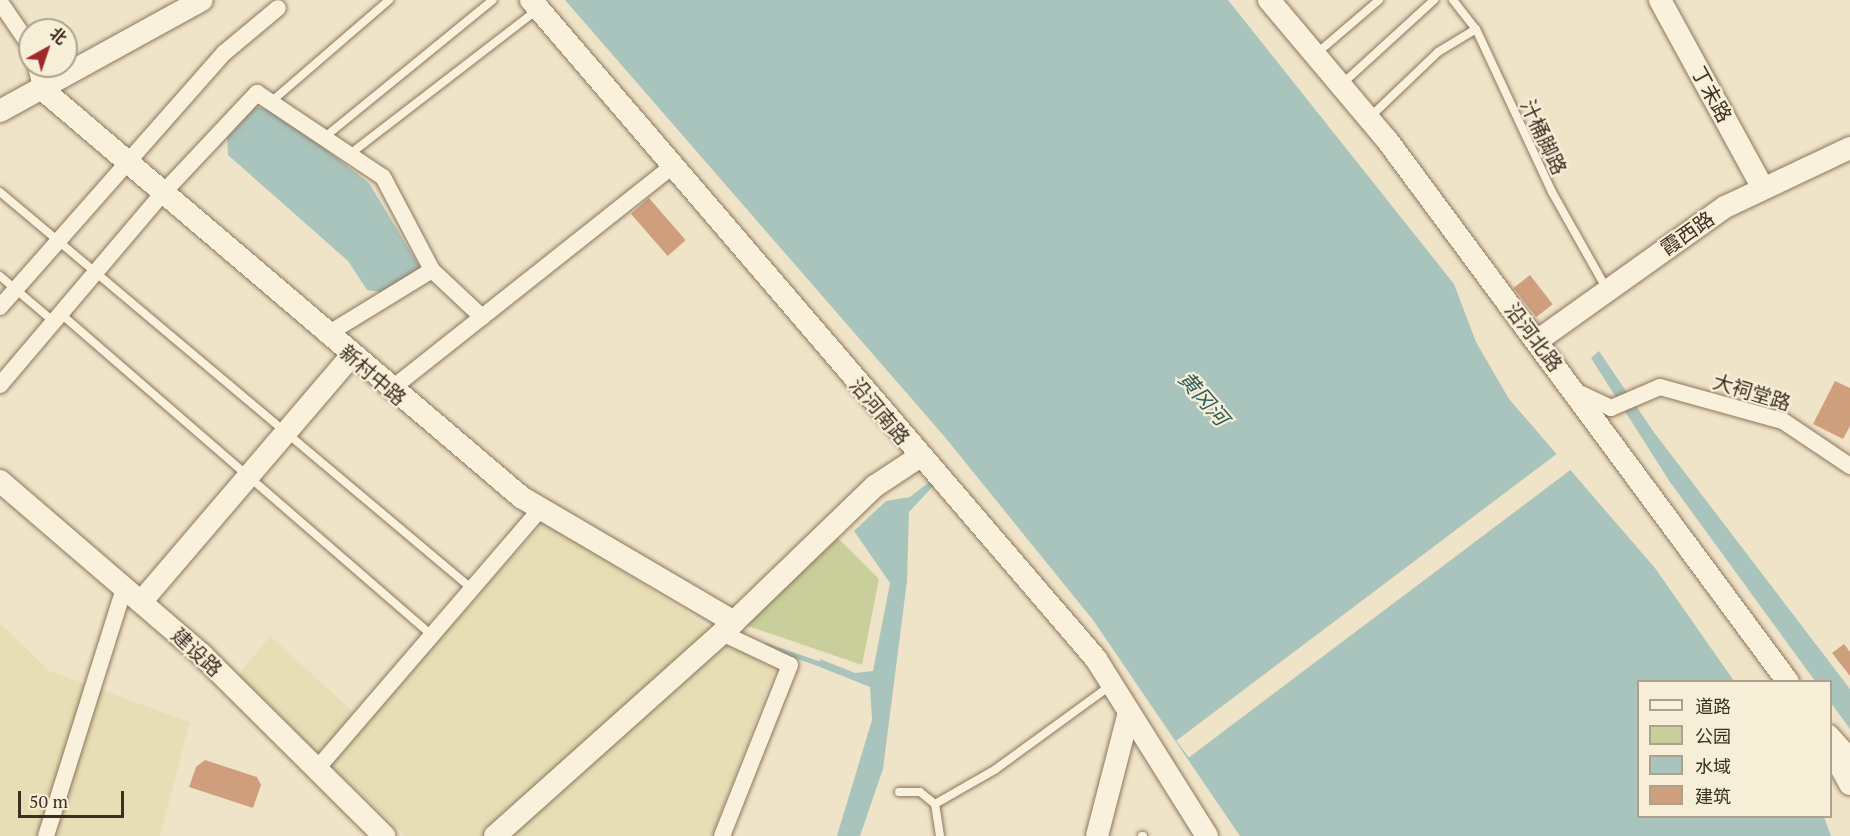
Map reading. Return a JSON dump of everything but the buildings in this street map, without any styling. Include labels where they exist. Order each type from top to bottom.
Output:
[{"type":"street","points":[[0,111],[202,0]]},
{"type":"street","name":"沿河北路","points":[[1269,0],[1368,118],[1537,341],[1787,680]]},
{"type":"street","name":"丁未路","points":[[1660,0],[1763,188]]},
{"type":"street","points":[[0,2],[18,28]]},
{"type":"street","name":"沿河南路","points":[[535,4],[919,457],[1096,659],[1207,836]]},
{"type":"street","points":[[0,307],[125,162],[224,53],[279,8]]},
{"type":"street","points":[[39,78],[41,88]]},
{"type":"street","name":"新村中路","points":[[41,88],[390,390],[541,508],[728,627]]},
{"type":"street","points":[[0,385],[162,194],[257,93],[326,136],[383,177],[432,270],[482,317]]},
{"type":"street","name":"霞西路","points":[[1537,341],[1606,288],[1725,207],[1850,148]]},
{"type":"street","points":[[390,390],[671,166]]},
{"type":"street","points":[[326,335],[432,270]]},
{"type":"street","points":[[46,836],[133,595],[248,477],[351,356]]},
{"type":"street","name":"大祠堂路","points":[[1574,391],[1611,408],[1660,387],[1783,421],[1849,463]]},
{"type":"street","points":[[495,836],[728,627],[875,486],[919,457]]},
{"type":"street","name":"建设路","points":[[0,481],[202,655],[384,836]]},
{"type":"street","points":[[316,770],[430,634],[541,508]]},
{"type":"street","points":[[722,836],[790,665],[728,627]]},
{"type":"street","points":[[1097,836],[1129,712]]},
{"type":"street","points":[[1832,735],[1850,755]]},
{"type":"street","points":[[1832,751],[1850,784]]},
{"type":"lane","points":[[272,101],[389,0]]},
{"type":"lane","points":[[326,136],[493,0]]},
{"type":"lane","points":[[1316,55],[1379,0]]},
{"type":"lane","points":[[1341,85],[1434,0]]},
{"type":"lane","name":"汁桶脚路","points":[[1453,0],[1476,29],[1552,192],[1606,288]]},
{"type":"lane","points":[[350,154],[535,4]]},
{"type":"lane","points":[[1368,118],[1438,52],[1476,29]]},
{"type":"lane","points":[[0,192],[471,588]]},
{"type":"lane","points":[[0,276],[57,318],[248,477],[430,634]]},
{"type":"lane","points":[[935,804],[996,770],[1112,685]]},
{"type":"lane","points":[[899,792],[920,792],[935,804],[940,836]]},
{"type":"shaded area","points":[[546,520],[774,671],[712,836],[406,836],[236,678],[270,636],[364,722]]},
{"type":"shaded area","points":[[0,623],[49,671],[190,722],[160,836],[0,836]]},
{"type":"green space","points":[[837,537],[879,579],[862,665],[745,625]]},
{"type":"water","name":"黄冈河","points":[[565,0],[1228,0],[1454,284],[1476,342],[1509,399],[1655,568],[1733,680],[1637,680],[1637,818],[1824,818],[1831,836],[1240,836],[1093,620],[944,436]]},
{"type":"water","points":[[253,106],[276,111],[369,183],[421,269],[380,292],[367,290],[348,261],[228,155],[227,135]]},
{"type":"water","points":[[1599,351],[1653,431],[1850,689],[1850,729],[1832,704],[1832,680],[1814,680],[1670,482],[1591,358]]},
{"type":"water","points":[[933,479],[936,483],[909,512],[907,581],[883,769],[860,836],[837,836],[872,720],[870,687],[820,667],[820,659],[855,673],[873,671],[890,583],[854,531],[886,501],[910,497]]},
{"type":"pier","points":[[1558,453],[1571,470],[1189,757],[1176,741]]},
{"type":"waterway","points":[[766,645],[823,665]]}]
